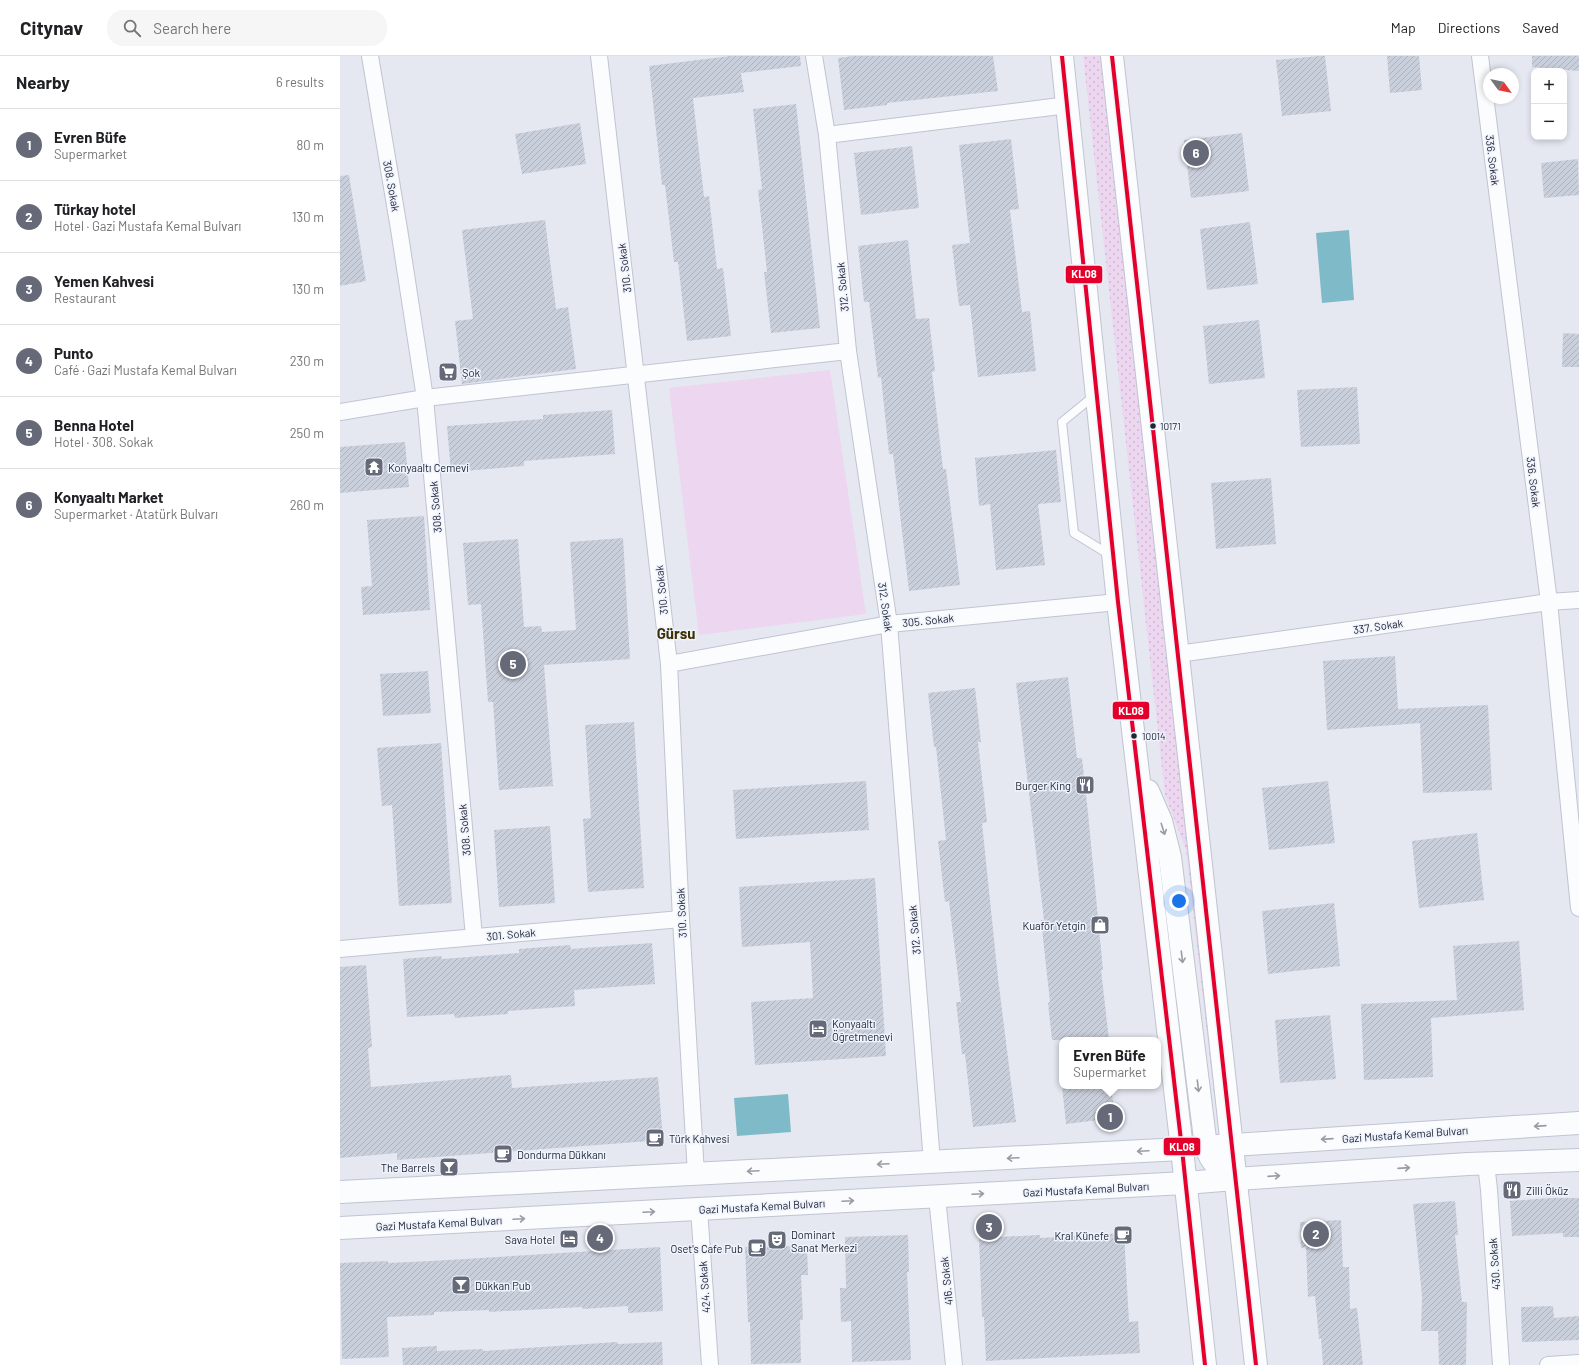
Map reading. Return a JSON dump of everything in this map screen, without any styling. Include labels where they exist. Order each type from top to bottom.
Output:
[{"type":"main road","points":[[1062,56],[1118,602],[1182,1149],[1204,1365]]},
{"type":"main road","points":[[1112,56],[1256,1365]]},
{"type":"main road","points":[[1138,767],[1161,821],[1170,857],[1206,1147],[1210,1159],[1218,1168],[1236,1179],[1486,1163],[1579,1160]]},
{"type":"main road","name":"Gazi Mustafa Kemal Bulvarı","points":[[1182,1149],[1579,1123]]},
{"type":"main road","points":[[340,1192],[1182,1149]]},
{"type":"main road","name":"Gazi Mustafa Kemal Bulvarı","points":[[340,1228],[937,1197],[1236,1179]]},
{"type":"street","name":"308. Sokak","points":[[370,56],[425,398],[474,937]]},
{"type":"street","name":"310. Sokak","points":[[599,56],[669,664],[681,919],[696,1174]]},
{"type":"street","name":"312. Sokak","points":[[814,56],[828,136],[848,351],[889,624],[932,1162]]},
{"type":"street","name":"336. Sokak","points":[[1480,56],[1550,602],[1579,908]]},
{"type":"street","points":[[828,136],[1068,105]]},
{"type":"street","points":[[340,412],[425,398],[848,351]]},
{"type":"street","name":"337. Sokak","points":[[1178,654],[1550,602],[1579,600]]},
{"type":"street","name":"305. Sokak","points":[[669,664],[889,624],[1118,602]]},
{"type":"street","name":"301. Sokak","points":[[340,949],[681,919]]},
{"type":"street","name":"430. Sokak","points":[[1486,1163],[1501,1365]]},
{"type":"street","name":"416. Sokak","points":[[937,1197],[954,1365]]},
{"type":"street","name":"424. Sokak","points":[[698,1209],[710,1365]]},
{"type":"street","points":[[1548,1365],[1579,1363]]},
{"type":"lane","points":[[1097,393],[1062,422],[1074,533],[1114,557]]},
{"type":"shaded area","points":[[1083,56],[1101,56],[1220,1096],[1214,1096],[1186,850],[1165,795]]},
{"type":"shaded area","points":[[830,370],[866,614],[699,635],[669,388]]},
{"type":"water","points":[[1349,230],[1354,300],[1322,303],[1316,233]]},
{"type":"water","points":[[788,1094],[791,1132],[737,1136],[734,1098]]},
{"type":"building","points":[[730,56],[800,56],[801,66],[741,73],[744,92],[693,98],[704,197],[709,196],[717,269],[723,268],[731,336],[687,341],[678,262],[674,262],[665,185],[662,185],[649,66]]},
{"type":"building","points":[[853,56],[993,56],[998,91],[887,103],[887,105],[844,110],[838,58]]},
{"type":"building","points":[[1325,56],[1331,111],[1282,116],[1276,60]]},
{"type":"building","points":[[1387,56],[1419,56],[1422,90],[1390,93]]},
{"type":"building","points":[[1532,56],[1579,56],[1579,71],[1567,70],[1567,68],[1532,67]]},
{"type":"building","points":[[796,104],[820,328],[771,333],[764,272],[767,272],[758,190],[762,189],[753,109]]},
{"type":"building","points":[[580,123],[586,164],[522,174],[515,134]]},
{"type":"building","points":[[1242,133],[1249,191],[1191,198],[1184,140]]},
{"type":"building","points":[[1011,139],[1019,209],[1010,210],[1022,312],[1030,311],[1036,371],[978,377],[970,305],[959,306],[952,245],[970,243],[959,145]]},
{"type":"building","points":[[912,146],[919,208],[861,215],[854,153]]},
{"type":"building","points":[[1578,159],[1579,195],[1544,198],[1541,163]]},
{"type":"building","points":[[349,175],[366,281],[340,286],[340,176]]},
{"type":"building","points":[[545,220],[556,309],[568,307],[576,369],[462,384],[455,321],[473,319],[462,230]]},
{"type":"building","points":[[1250,222],[1258,284],[1207,290],[1200,229]]},
{"type":"building","points":[[908,240],[916,319],[929,318],[935,371],[932,372],[943,469],[946,469],[960,585],[909,591],[893,454],[889,454],[881,377],[878,378],[869,302],[864,302],[858,246]]},
{"type":"building","points":[[1259,320],[1265,378],[1209,384],[1203,326]]},
{"type":"building","points":[[1563,333],[1579,334],[1579,367],[1562,367]]},
{"type":"building","points":[[1357,387],[1360,444],[1301,447],[1297,390]]},
{"type":"building","points":[[612,410],[615,454],[524,461],[524,466],[451,472],[447,426],[543,419],[543,415]]},
{"type":"building","name":"Konyaaltı Cemevi","points":[[405,442],[409,487],[340,493],[340,447]]},
{"type":"building","points":[[1056,450],[1061,502],[1038,504],[1045,565],[996,570],[990,504],[979,506],[975,458]]},
{"type":"building","points":[[1271,478],[1276,544],[1216,549],[1211,483]]},
{"type":"building","points":[[424,516],[430,610],[363,615],[361,587],[372,586],[367,520]]},
{"type":"building","points":[[623,538],[630,659],[544,665],[553,786],[499,790],[493,702],[488,702],[481,604],[468,605],[463,543],[518,539],[524,627],[541,626],[542,632],[576,630],[570,542]]},
{"type":"building","points":[[1395,656],[1398,709],[1488,705],[1492,790],[1423,793],[1420,723],[1327,730],[1323,661]]},
{"type":"building","points":[[428,671],[431,713],[383,716],[380,674]]},
{"type":"building","points":[[1068,677],[1077,758],[1082,758],[1103,970],[1101,970],[1109,1037],[1059,1037],[1059,1040],[1052,1040],[1048,1003],[1050,1002],[1041,920],[1044,920],[1016,683]]},
{"type":"building","points":[[975,688],[981,742],[978,742],[987,822],[982,823],[998,978],[1016,1122],[973,1127],[965,1054],[962,1054],[956,1002],[961,1002],[949,901],[945,902],[938,841],[946,840],[936,747],[934,747],[928,693]]},
{"type":"building","points":[[634,722],[644,888],[588,892],[583,819],[591,818],[585,725]]},
{"type":"building","points":[[441,743],[452,903],[399,906],[392,805],[382,806],[377,748]]},
{"type":"building","points":[[866,781],[869,830],[736,839],[733,790]]},
{"type":"building","points":[[1328,781],[1335,843],[1269,850],[1262,788]]},
{"type":"building","points":[[550,826],[555,903],[499,907],[494,830]]},
{"type":"building","points":[[1477,833],[1484,900],[1419,908],[1412,841]]},
{"type":"building","points":[[875,878],[886,1056],[755,1065],[751,1002],[813,998],[810,942],[742,947],[739,887]]},
{"type":"building","points":[[1334,903],[1340,966],[1268,974],[1262,911]]},
{"type":"building","points":[[1519,941],[1524,1010],[1431,1018],[1433,1077],[1364,1080],[1361,1004],[1457,1000],[1453,946]]},
{"type":"building","points":[[652,943],[655,984],[574,990],[575,1006],[508,1011],[508,1014],[455,1018],[454,1014],[407,1017],[403,959],[441,956],[442,959],[519,953],[519,949],[570,945],[571,949]]},
{"type":"building","points":[[366,965],[372,1047],[368,1048],[371,1087],[511,1075],[512,1088],[658,1077],[663,1140],[397,1160],[397,1153],[340,1158],[340,967]]},
{"type":"building","points":[[1330,1015],[1336,1079],[1280,1083],[1275,1020]]},
{"type":"building","points":[[1062,1089],[1111,1089],[1115,1118],[1066,1124]]},
{"type":"building","points":[[1550,1198],[1579,1198],[1579,1237],[1563,1237],[1563,1233],[1512,1236],[1510,1201]]},
{"type":"building","points":[[1455,1201],[1458,1235],[1455,1235],[1462,1302],[1467,1302],[1466,1365],[1439,1365],[1438,1331],[1421,1331],[1422,1296],[1413,1204]]},
{"type":"building","points":[[1341,1220],[1343,1267],[1349,1267],[1350,1309],[1357,1308],[1363,1365],[1323,1365],[1315,1296],[1308,1297],[1306,1247],[1301,1248],[1300,1222]]},
{"type":"building","points":[[1124,1233],[1129,1322],[1138,1321],[1140,1353],[986,1361],[984,1317],[982,1317],[979,1238],[1040,1235],[1040,1238]]},
{"type":"building","points":[[908,1235],[909,1272],[907,1272],[911,1360],[852,1362],[851,1321],[841,1322],[840,1288],[846,1288],[845,1237]]},
{"type":"building","points":[[807,1246],[808,1275],[801,1275],[803,1320],[800,1320],[801,1363],[751,1364],[745,1247]]},
{"type":"building","points":[[660,1247],[663,1311],[628,1313],[628,1306],[583,1309],[582,1307],[489,1312],[489,1310],[434,1312],[434,1315],[387,1317],[389,1357],[342,1359],[340,1263],[431,1261]]},
{"type":"building","points":[[1553,1306],[1554,1318],[1579,1316],[1579,1340],[1522,1342],[1521,1307]]},
{"type":"building","points":[[617,1342],[618,1344],[662,1342],[663,1365],[403,1365],[402,1348],[437,1346],[437,1351],[483,1349],[483,1351]]},
{"type":"transit line","name":"KL08","points":[[1062,56],[1118,602],[1182,1149],[1205,1365]]},
{"type":"transit line","name":"KL08","points":[[1112,56],[1256,1365]]},
{"type":"place","name":"Konyaaltı Market","points":[[1196,153]]},
{"type":"place","name":"Şok","points":[[448,372]]},
{"type":"place","name":"10171","points":[[1153,426]]},
{"type":"place","name":"Konyaaltı Cemevi","points":[[374,467]]},
{"type":"place","name":"Benna Hotel","points":[[513,664]]},
{"type":"place","name":"10014","points":[[1134,736]]},
{"type":"place","name":"Burger King","points":[[1085,785]]},
{"type":"place","name":"Kuaför Yetgin","points":[[1100,925]]},
{"type":"place","name":"Konyaaltı Öğretmenevi","points":[[818,1029]]},
{"type":"place","name":"Evren Büfe","points":[[1110,1117]]},
{"type":"place","name":"Türk Kahvesi","points":[[655,1138]]},
{"type":"place","name":"Dondurma Dükkanı","points":[[503,1154]]},
{"type":"place","name":"The Barrels","points":[[449,1167]]},
{"type":"place","name":"Zilli Öküz","points":[[1512,1190]]},
{"type":"place","name":"Yemen Kahvesi","points":[[989,1227]]},
{"type":"place","name":"Türkay hotel","points":[[1316,1234]]},
{"type":"place","name":"Kral Künefe","points":[[1123,1235]]},
{"type":"place","name":"Punto","points":[[600,1238]]},
{"type":"place","name":"Sava Hotel","points":[[569,1239]]},
{"type":"place","name":"Dominart Sanat Merkezi","points":[[777,1240]]},
{"type":"place","name":"Oset's Cafe Pub","points":[[757,1248]]},
{"type":"place","name":"Dükkan Pub","points":[[461,1285]]},
{"type":"district","name":"Gürsu","points":[[676,633]]}]
